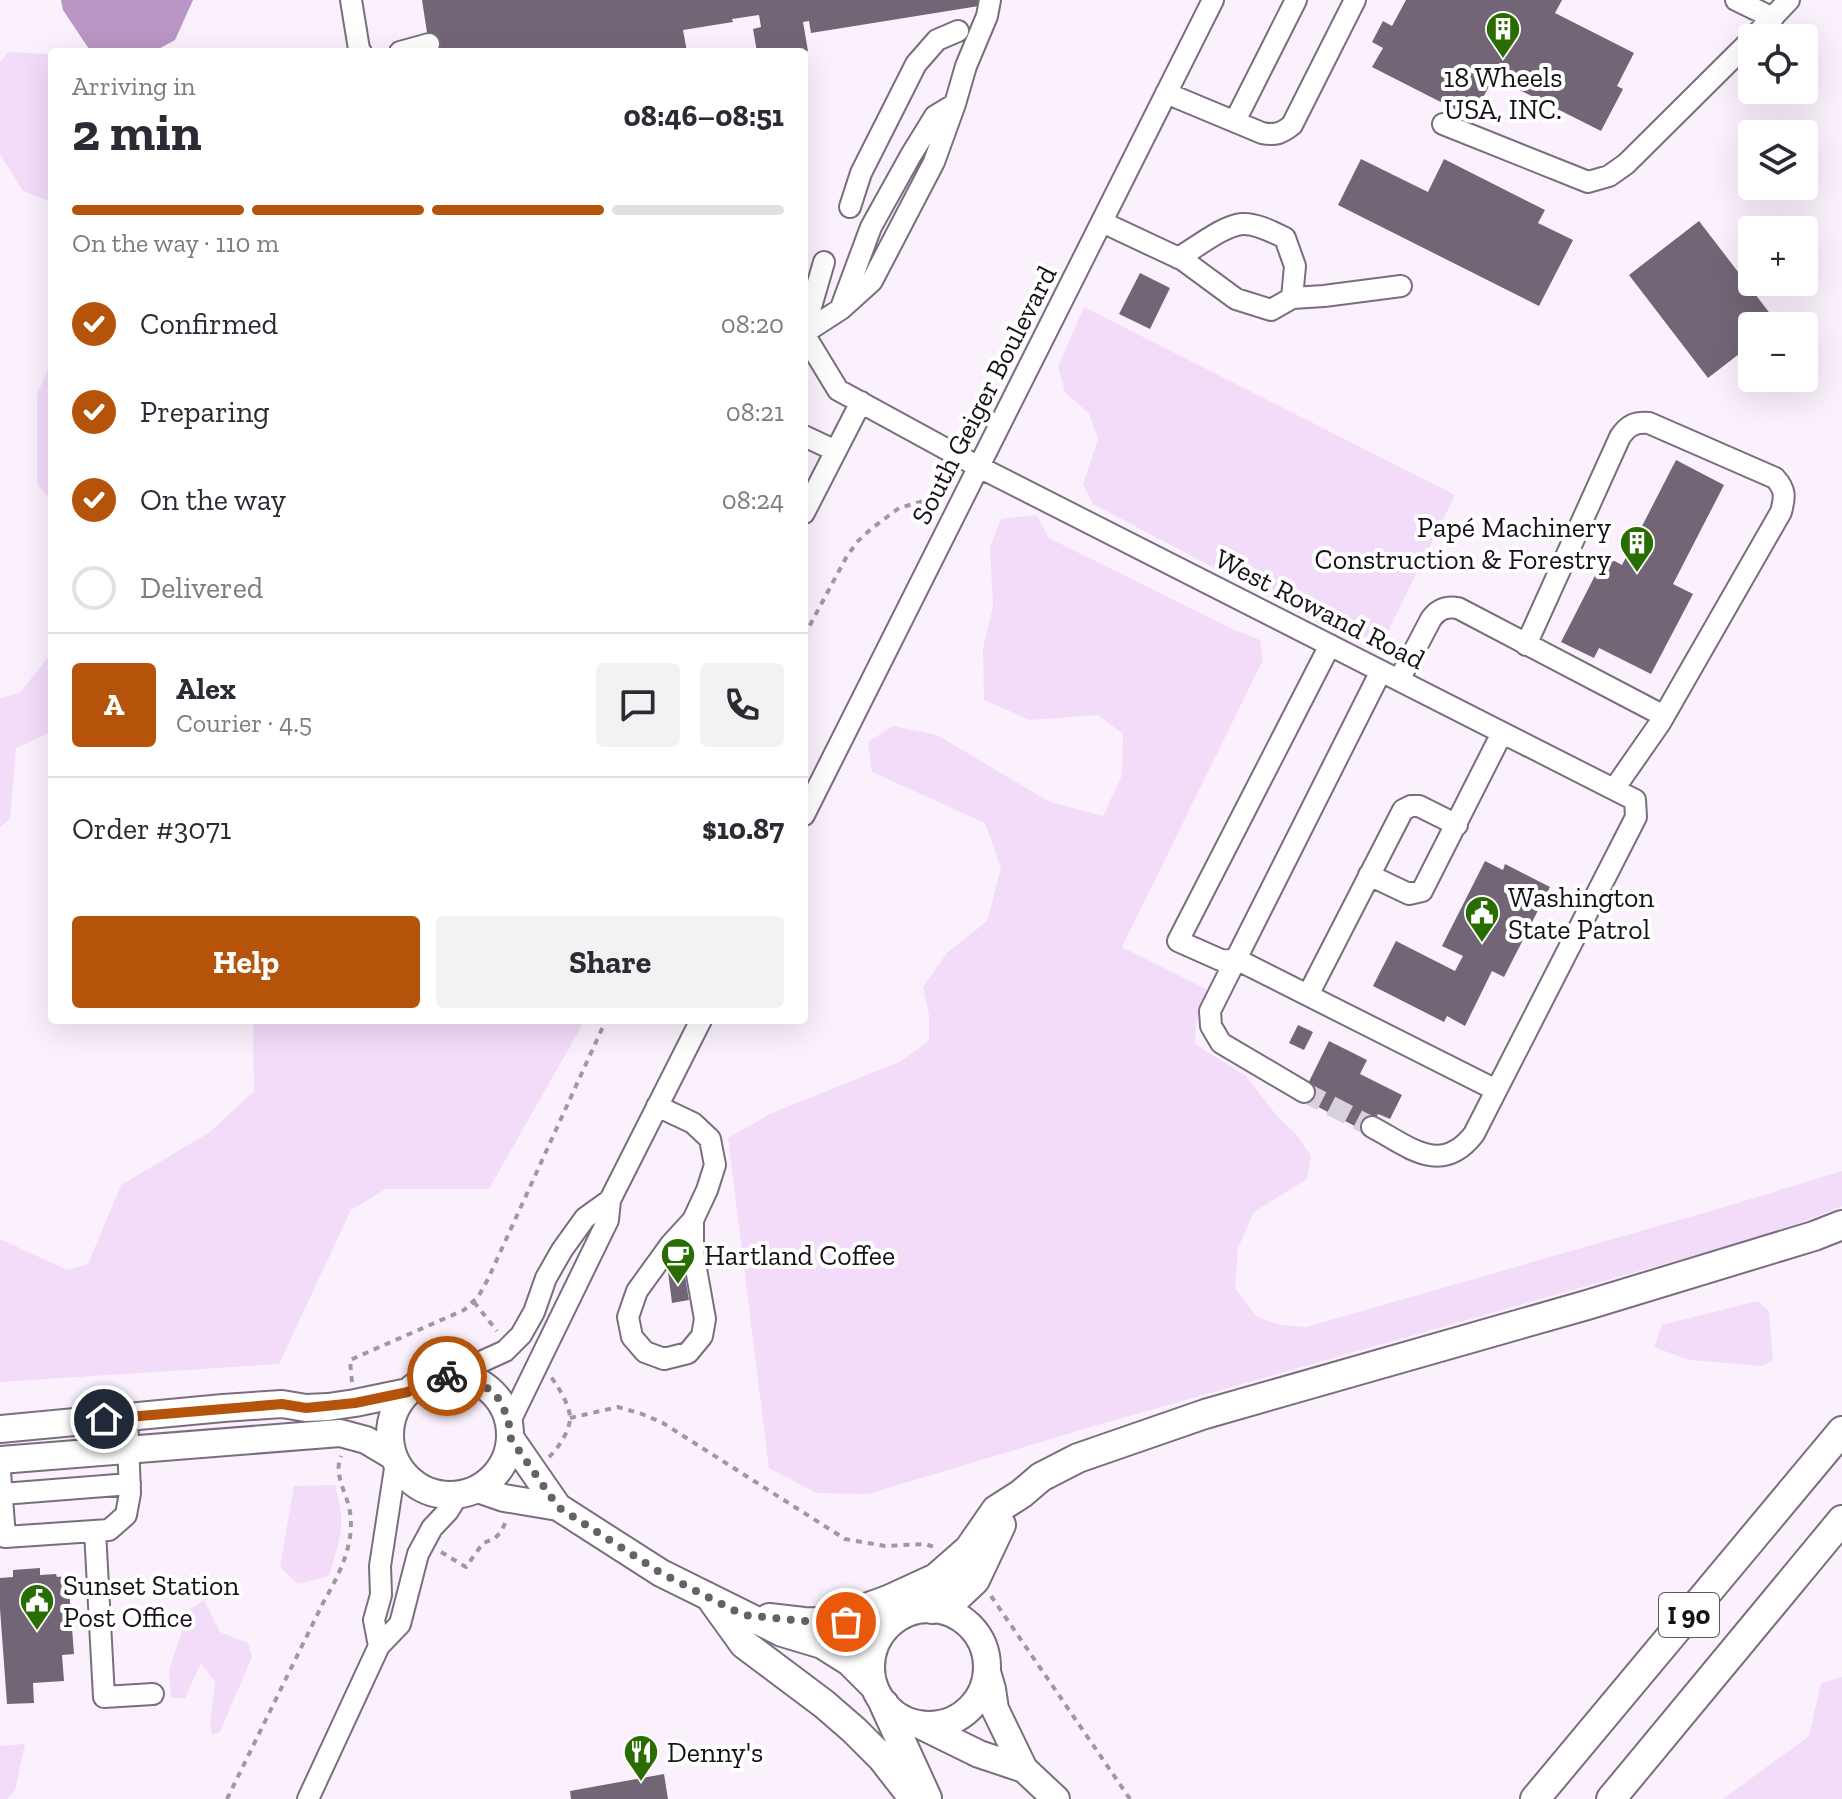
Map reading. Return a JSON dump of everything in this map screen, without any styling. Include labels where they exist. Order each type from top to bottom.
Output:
[{"type":"highway","points":[[932,1609],[957,1597],[969,1549],[996,1510],[1041,1477],[1078,1458],[1205,1414],[1587,1305],[1842,1225]]},
{"type":"highway","name":"I 90","points":[[1535,1799],[1842,1431]]},
{"type":"highway","name":"I 90","points":[[1611,1799],[1842,1520]]},
{"type":"highway","points":[[827,1622],[888,1600],[936,1578],[963,1573]]},
{"type":"highway","points":[[713,1601],[744,1644],[854,1730],[882,1758],[914,1799]]},
{"type":"highway","points":[[879,1696],[927,1799]]},
{"type":"main road","points":[[394,1459],[391,1425],[397,1407],[408,1392],[424,1381],[444,1375],[464,1377],[484,1385],[499,1399],[508,1418],[510,1431],[506,1459],[494,1476],[468,1492]]},
{"type":"main road","points":[[0,1429],[282,1404],[306,1408],[328,1407],[408,1392]]},
{"type":"main road","points":[[510,1431],[533,1472],[558,1507],[661,1573],[713,1601],[782,1633],[822,1645],[849,1662],[899,1718],[979,1754],[1024,1769]]},
{"type":"main road","points":[[0,1460],[340,1433],[366,1440],[394,1459],[406,1477],[439,1495],[468,1492],[558,1507]]},
{"type":"main road","points":[[879,1696],[870,1668],[874,1649],[883,1631],[897,1619],[914,1611],[932,1609],[950,1613],[966,1623],[978,1637],[985,1653],[995,1709],[1024,1769],[1056,1799]]},
{"type":"main road","points":[[743,1615],[827,1622],[897,1619]]},
{"type":"main road","points":[[917,1724],[937,1725],[956,1719],[972,1706],[982,1689],[986,1671]]},
{"type":"street","points":[[351,0],[359,48]]},
{"type":"street","name":"South Geiger Boulevard","points":[[808,807],[1213,0]]},
{"type":"street","points":[[1235,121],[1296,0]]},
{"type":"street","points":[[1166,93],[1271,135],[1282,133],[1292,125],[1355,0]]},
{"type":"street","points":[[1736,0],[1773,18]]},
{"type":"street","points":[[1767,24],[1789,0]]},
{"type":"street","points":[[871,179],[931,59],[958,31],[988,8]]},
{"type":"street","points":[[808,330],[841,309],[871,227],[911,155],[935,116],[955,104],[988,8]]},
{"type":"street","points":[[850,207],[861,173],[916,64],[937,40],[958,31]]},
{"type":"street","points":[[414,48],[429,44]]},
{"type":"street","points":[[1443,124],[1588,182],[1609,176],[1626,164],[1738,52]]},
{"type":"street","points":[[1102,222],[1178,258],[1236,299],[1271,310],[1292,298],[1401,286]]},
{"type":"street","points":[[1178,258],[1226,229],[1244,224],[1265,229],[1285,238],[1295,266],[1292,298]]},
{"type":"street","points":[[808,318],[824,262]]},
{"type":"street","name":"West Rowand Road","points":[[808,339],[838,390],[979,467],[1635,800],[1636,817],[1496,1090]]},
{"type":"street","points":[[808,505],[861,402]]},
{"type":"street","points":[[1526,645],[1626,427],[1638,422],[1649,423],[1775,478],[1782,486],[1784,498],[1781,512],[1664,716],[1614,789]]},
{"type":"street","points":[[808,441],[836,451]]},
{"type":"street","points":[[1304,1092],[1221,1043],[1211,1026],[1210,1011],[1390,676],[1436,612],[1449,606],[1458,608],[1664,716]]},
{"type":"street","points":[[1330,645],[1178,941],[1223,961],[1236,959],[1496,1090],[1474,1134],[1465,1145],[1445,1156],[1428,1156],[1372,1127]]},
{"type":"street","points":[[1369,875],[1409,894],[1422,891],[1502,733]]},
{"type":"street","points":[[1308,995],[1403,810],[1419,806],[1457,825]]},
{"type":"street","points":[[510,1431],[535,1369],[608,1220],[610,1200],[699,1024]]},
{"type":"street","points":[[657,1106],[693,1123],[710,1139],[715,1165],[693,1220],[671,1244],[637,1291],[628,1317],[632,1337],[645,1352],[664,1359],[688,1353],[702,1336],[705,1319],[693,1252],[693,1220]]},
{"type":"street","points":[[450,1376],[495,1356],[521,1335],[562,1250],[585,1218],[610,1200]]},
{"type":"street","points":[[0,1472],[5,1537],[109,1530],[126,1515],[130,1484],[127,1417]]},
{"type":"street","points":[[379,1646],[374,1620],[381,1595],[380,1566],[394,1459]]},
{"type":"street","points":[[2,1494],[130,1484]]},
{"type":"street","points":[[308,1799],[379,1646],[400,1624],[424,1542],[432,1528],[468,1492]]},
{"type":"street","points":[[95,1531],[104,1697],[153,1694]]},
{"type":"path","points":[[808,629],[847,556],[871,529],[899,508],[969,488]]},
{"type":"path","points":[[474,1302],[509,1347]]},
{"type":"path","points":[[533,1472],[558,1449],[570,1418],[564,1398],[552,1378],[535,1369]]},
{"type":"path","points":[[570,1418],[618,1407],[642,1414],[663,1423],[845,1539],[885,1546],[925,1544],[938,1549],[991,1595],[1130,1799]]},
{"type":"path","points":[[424,1542],[466,1567],[483,1543],[501,1532],[514,1500]]},
{"type":"path","points":[[351,1528],[386,1529]]},
{"type":"shaded area","points":[[61,0],[193,0],[175,40],[160,48],[88,48],[63,10]]},
{"type":"shaded area","points":[[8,52],[48,54],[48,200],[23,191],[0,154],[0,62]]},
{"type":"shaded area","points":[[1084,307],[1455,495],[1377,654],[1093,504],[1083,484],[1098,439],[1089,414],[1065,392],[1058,366]]},
{"type":"shaded area","points":[[48,369],[48,497],[37,485],[37,395]]},
{"type":"shaded area","points":[[1037,515],[1049,538],[1260,640],[1263,660],[1122,947],[1208,990],[1196,1022],[1195,1044],[1246,1076],[1311,1156],[1307,1179],[1254,1212],[1238,1248],[1235,1288],[1256,1316],[1280,1325],[1306,1327],[1842,1171],[1842,1206],[1780,1231],[1101,1424],[868,1494],[816,1493],[769,1468],[728,1138],[770,1114],[899,1062],[929,1041],[929,1015],[923,987],[947,953],[987,921],[1001,868],[985,823],[872,772],[868,742],[893,726],[937,735],[1050,802],[1103,816],[1122,775],[1123,734],[1098,715],[1030,720],[984,700],[983,648],[993,606],[990,547],[1001,519]]},
{"type":"shaded area","points":[[48,657],[48,734],[16,748],[10,818],[0,828],[0,698],[20,693]]},
{"type":"shaded area","points":[[253,1024],[583,1024],[489,1189],[386,1189],[351,1210],[279,1364],[0,1382],[0,1239],[67,1270],[88,1264],[121,1185],[210,1132],[254,1091]]},
{"type":"shaded area","points":[[1758,1301],[1769,1311],[1773,1360],[1763,1366],[1689,1360],[1654,1347],[1662,1325]]},
{"type":"shaded area","points":[[335,1485],[341,1511],[341,1531],[329,1576],[298,1584],[280,1567],[294,1486]]},
{"type":"shaded area","points":[[204,1600],[220,1632],[248,1643],[252,1657],[220,1732],[212,1735],[210,1724],[215,1682],[201,1663],[185,1698],[171,1698],[169,1670],[189,1610]]},
{"type":"shaded area","points":[[1842,1677],[1842,1799],[1723,1799],[1809,1736],[1821,1683]]},
{"type":"shaded area","points":[[25,1744],[15,1791],[7,1799],[0,1799],[0,1746]]},
{"type":"building","points":[[422,0],[978,0],[979,6],[811,33],[809,21],[803,22],[807,48],[756,48],[753,29],[761,27],[759,15],[683,30],[686,48],[429,48]]},
{"type":"building","name":"18 Wheels USA, INC.","points":[[1406,0],[1562,0],[1555,13],[1634,53],[1617,86],[1623,89],[1601,131],[1494,77],[1472,118],[1372,67],[1383,48],[1372,42],[1383,21],[1392,26]]},
{"type":"building","points":[[1361,159],[1428,192],[1444,159],[1545,210],[1538,223],[1573,240],[1539,306],[1338,205]]},
{"type":"building","points":[[1699,221],[1738,272],[1738,296],[1757,296],[1769,312],[1738,312],[1738,355],[1708,378],[1629,275]]},
{"type":"building","points":[[1140,273],[1170,288],[1150,329],[1119,314]]},
{"type":"building","name":"Papé Machinery Construction & Forestry","points":[[1676,460],[1724,485],[1673,584],[1693,594],[1651,674],[1599,648],[1594,658],[1561,642],[1605,556],[1622,565]]},
{"type":"building","name":"Washington State Patrol","points":[[1485,861],[1503,870],[1505,864],[1550,887],[1504,977],[1492,971],[1465,1026],[1447,1016],[1444,1022],[1373,986],[1396,941],[1455,971],[1463,956],[1442,946]]},
{"type":"building","points":[[1298,1025],[1313,1032],[1304,1050],[1289,1043]]},
{"type":"building","points":[[1329,1041],[1367,1060],[1360,1074],[1402,1095],[1390,1119],[1378,1114],[1368,1133],[1301,1098]]},
{"type":"building","name":"Hartland Coffee","points":[[684,1270],[689,1300],[672,1303],[668,1272]]},
{"type":"building","name":"Sunset Station Post Office","points":[[40,1568],[40,1575],[68,1576],[74,1654],[62,1655],[64,1681],[33,1683],[34,1703],[7,1704],[0,1578],[13,1577],[13,1570]]},
{"type":"building","name":"Denny's","points":[[664,1774],[668,1799],[571,1799],[570,1791]]},
{"type":"tunnel","points":[[1304,1092],[1372,1127]]},
{"type":"way so far","points":[[447,1376],[464,1377],[484,1385],[499,1399],[508,1418],[511,1439],[558,1507],[661,1573],[743,1615],[846,1622]]},
{"type":"place","name":"18 Wheels USA, INC.","points":[[1503,60]]},
{"type":"place","name":"Papé Machinery Construction & Forestry","points":[[1637,574]]},
{"type":"place","name":"Washington State Patrol","points":[[1482,944]]},
{"type":"place","name":"Hartland Coffee","points":[[678,1286]]},
{"type":"place","name":"Sunset Station Post Office","points":[[37,1632]]},
{"type":"place","name":"Denny's","points":[[641,1783]]},
{"type":"route","points":[[104,1419],[282,1404],[306,1408],[328,1407],[408,1392],[424,1381],[447,1376]]}]
